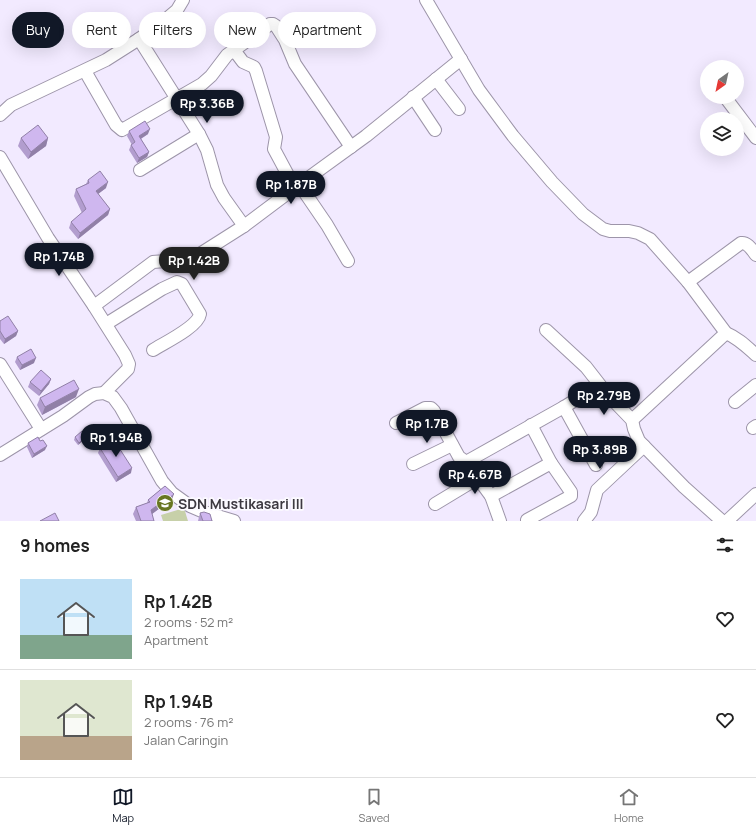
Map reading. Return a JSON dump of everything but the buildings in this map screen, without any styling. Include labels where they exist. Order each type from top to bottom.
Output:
[{"type":"street","points":[[174,12],[183,0]]},
{"type":"street","points":[[426,0],[479,90],[532,159],[566,197],[583,214],[603,229],[610,231],[629,231],[645,236],[657,246],[688,282],[726,333],[734,336],[756,355]]},
{"type":"street","points":[[86,71],[116,125],[122,130],[202,84],[211,76],[228,55],[270,24],[273,24],[285,40],[295,64],[351,147]]},
{"type":"street","points":[[0,114],[11,105],[86,71],[139,39]]},
{"type":"street","points":[[145,48],[199,134],[207,150],[217,185],[224,198],[244,226]]},
{"type":"street","points":[[234,50],[243,62],[255,69],[276,137],[274,149],[289,177],[299,184],[327,225],[348,261]]},
{"type":"street","points":[[94,306],[154,262],[163,260],[186,261],[192,259],[244,226],[351,147],[461,59]]},
{"type":"street","points":[[436,79],[459,109]]},
{"type":"street","points":[[413,97],[435,130]]},
{"type":"street","points":[[730,104],[756,138]]},
{"type":"street","points":[[140,170],[199,134]]},
{"type":"street","points":[[0,157],[48,238],[106,324],[129,364],[126,372],[104,393]]},
{"type":"street","points":[[688,282],[741,243],[745,242],[756,255]]},
{"type":"street","points":[[106,324],[162,289],[177,282],[182,284],[200,314],[199,318],[190,327],[153,350]]},
{"type":"street","points":[[546,330],[586,367],[630,424],[639,441],[684,487],[722,521]]},
{"type":"street","points":[[630,424],[726,333]]},
{"type":"street","points":[[0,364],[41,429]]},
{"type":"street","points":[[735,402],[756,385]]},
{"type":"street","points":[[466,462],[590,391],[600,392],[622,418],[630,424]]},
{"type":"street","points":[[0,455],[95,394],[104,393],[113,397],[121,408],[162,481],[172,493],[190,506],[234,521]]},
{"type":"street","points":[[564,407],[596,465]]},
{"type":"street","points":[[396,423],[425,408],[431,408],[459,457],[466,462],[490,496],[500,521]]},
{"type":"street","points":[[527,520],[571,496],[571,492],[551,463],[531,425]]},
{"type":"street","points":[[412,464],[452,445]]},
{"type":"street","points":[[584,521],[590,512],[597,490],[644,446]]},
{"type":"street","points":[[490,496],[551,463]]},
{"type":"street","points":[[435,504],[478,478]]},
{"type":"street","points":[[727,521],[756,494]]},
{"type":"green space","points":[[184,508],[188,521],[163,521],[161,515]]},
{"type":"place","name":"SDN Mustikasari III","points":[[165,503]]}]
